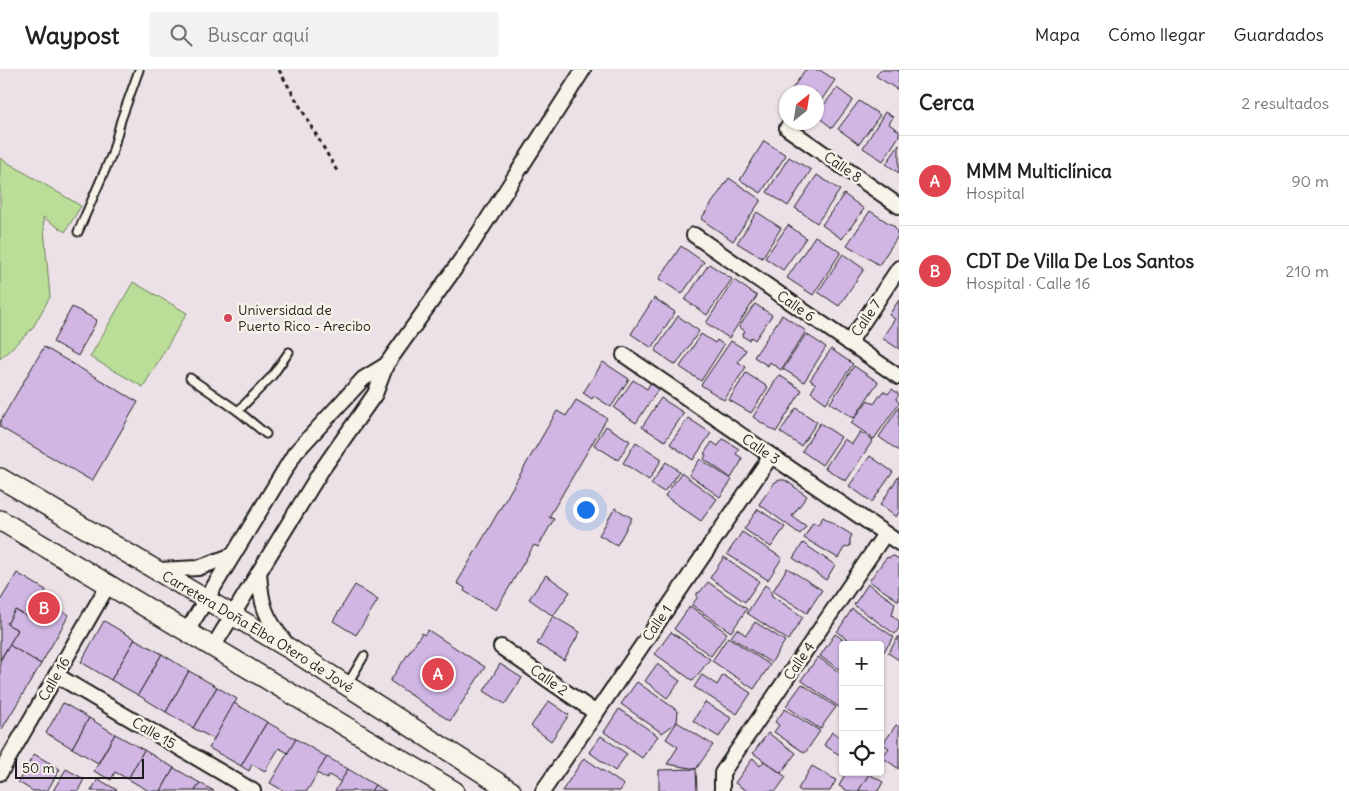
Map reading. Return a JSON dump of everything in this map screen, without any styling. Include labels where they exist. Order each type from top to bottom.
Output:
[{"type":"street","points":[[213,647],[321,471],[375,394],[386,365],[468,250],[583,70]]},
{"type":"street","name":"Calle 8","points":[[790,130],[899,206]]},
{"type":"street","name":"Calle 6","points":[[694,235],[899,377]]},
{"type":"street","name":"Calle 7","points":[[849,343],[899,268]]},
{"type":"street","name":"Calle 3","points":[[624,355],[899,543]]},
{"type":"street","points":[[187,631],[295,453],[363,380],[386,365]]},
{"type":"street","name":"Calle 1","points":[[542,791],[770,456]]},
{"type":"street","name":"Carretera Doña Elba Otero de Jové","points":[[0,478],[159,570],[290,649],[511,791]]},
{"type":"street","points":[[0,520],[454,791]]},
{"type":"street","name":"Calle 4","points":[[722,791],[722,773],[885,534]]},
{"type":"street","points":[[159,570],[198,568],[233,555]]},
{"type":"street","points":[[259,572],[260,592],[265,613],[271,625],[290,649]]},
{"type":"street","name":"Calle 16","points":[[0,774],[108,584]]},
{"type":"street","name":"Calle 2","points":[[502,647],[596,713]]},
{"type":"street","name":"Calle 15","points":[[56,675],[253,791]]},
{"type":"lane","points":[[78,232],[112,154],[138,70]]},
{"type":"lane","points":[[238,411],[272,376],[288,352]]},
{"type":"lane","points":[[190,378],[238,411],[266,434]]},
{"type":"lane","points":[[347,685],[364,656]]},
{"type":"path","points":[[279,70],[338,171]]},
{"type":"green space","points":[[0,158],[81,206],[65,232],[43,217],[50,297],[32,329],[0,359]]},
{"type":"green space","points":[[133,282],[187,313],[143,387],[90,357]]},
{"type":"building","points":[[805,70],[820,70],[835,80],[824,96],[824,85],[795,85]]},
{"type":"building","points":[[880,70],[899,70],[898,90],[876,76]]},
{"type":"building","points":[[837,88],[853,100],[832,128],[824,122],[824,105]]},
{"type":"building","points":[[859,101],[880,115],[859,144],[838,129]]},
{"type":"building","points":[[885,112],[893,117],[889,124],[899,131],[899,136],[883,161],[863,148]]},
{"type":"building","points":[[764,141],[786,155],[761,193],[740,180]]},
{"type":"building","points":[[899,145],[899,173],[886,164]]},
{"type":"building","points":[[789,157],[811,170],[788,206],[767,192]]},
{"type":"building","points":[[817,175],[840,190],[817,223],[795,208]]},
{"type":"building","points":[[729,178],[761,200],[733,241],[701,219]]},
{"type":"building","points":[[844,194],[864,209],[842,239],[822,225]]},
{"type":"building","points":[[870,211],[895,227],[898,236],[879,265],[847,245]]},
{"type":"building","points":[[757,212],[781,228],[762,258],[737,243]]},
{"type":"building","points":[[788,225],[806,238],[783,270],[765,258]]},
{"type":"building","points":[[815,236],[841,252],[813,295],[787,278]]},
{"type":"building","points":[[681,246],[704,262],[682,294],[659,279]]},
{"type":"building","points":[[843,254],[864,269],[839,306],[818,292]]},
{"type":"building","points":[[709,264],[732,279],[707,315],[685,300]]},
{"type":"building","points":[[734,280],[757,296],[729,338],[706,323]]},
{"type":"building","points":[[654,298],[675,312],[652,348],[631,334]]},
{"type":"building","points":[[899,300],[899,349],[882,338],[895,319],[889,315]]},
{"type":"building","points":[[755,304],[772,315],[755,340],[751,337],[749,340],[742,336],[745,331],[739,327]]},
{"type":"building","points":[[72,307],[97,320],[78,356],[53,342]]},
{"type":"building","points":[[782,315],[806,331],[781,370],[770,362],[768,366],[754,357]]},
{"type":"building","points":[[678,316],[699,331],[676,365],[655,351]]},
{"type":"building","points":[[701,334],[715,343],[717,340],[724,345],[701,381],[680,367]]},
{"type":"building","points":[[806,334],[826,347],[804,382],[783,369]]},
{"type":"building","points":[[731,341],[746,350],[738,362],[746,367],[724,400],[701,385]]},
{"type":"building","points":[[44,347],[138,402],[92,481],[0,427],[0,422]]},
{"type":"building","points":[[831,349],[853,364],[826,403],[811,392],[816,384],[810,380]]},
{"type":"building","points":[[603,362],[629,379],[611,407],[594,396],[592,399],[583,393]]},
{"type":"building","points":[[854,366],[878,382],[854,418],[830,403]]},
{"type":"building","points":[[746,373],[768,387],[751,413],[729,400]]},
{"type":"building","points":[[779,375],[802,390],[776,432],[753,417]]},
{"type":"building","points":[[653,379],[661,385],[636,423],[614,408],[633,380],[647,389]]},
{"type":"building","points":[[892,389],[899,394],[896,399],[899,403],[874,439],[851,423],[868,400],[874,404],[883,391],[888,394]]},
{"type":"building","points":[[661,398],[684,413],[665,441],[642,427]]},
{"type":"building","points":[[576,400],[607,418],[549,517],[554,519],[538,547],[534,545],[496,610],[464,591],[465,588],[457,583],[557,411],[566,416]]},
{"type":"building","points":[[899,407],[899,451],[879,437]]},
{"type":"building","points":[[796,408],[817,422],[801,446],[780,432]]},
{"type":"building","points":[[688,418],[711,433],[693,460],[670,444]]},
{"type":"building","points":[[820,423],[841,437],[822,465],[802,451]]},
{"type":"building","points":[[606,426],[630,441],[618,460],[594,445]]},
{"type":"building","points":[[860,432],[873,440],[846,481],[825,468],[844,439],[852,444]]},
{"type":"building","points":[[723,439],[739,449],[736,454],[742,458],[731,478],[704,459],[706,455],[704,454],[712,442],[718,446]]},
{"type":"building","points":[[636,442],[662,459],[649,480],[623,463]]},
{"type":"building","points":[[870,456],[893,472],[872,502],[849,486]]},
{"type":"building","points":[[700,459],[732,480],[720,497],[689,475]]},
{"type":"building","points":[[666,462],[679,471],[664,492],[651,484]]},
{"type":"building","points":[[681,473],[717,499],[701,521],[665,496]]},
{"type":"building","points":[[899,476],[899,512],[896,517],[880,505]]},
{"type":"building","points":[[785,480],[807,496],[792,516],[806,526],[800,534],[759,504],[775,482]]},
{"type":"building","points":[[615,508],[632,518],[617,545],[599,535]]},
{"type":"building","points":[[758,509],[785,527],[771,547],[744,529]]},
{"type":"building","points":[[823,517],[852,535],[850,546],[844,548],[838,558],[804,538],[813,522],[818,525]]},
{"type":"building","points":[[742,532],[782,558],[768,580],[727,554]]},
{"type":"building","points":[[803,543],[835,565],[826,580],[793,558]]},
{"type":"building","points":[[894,556],[899,559],[899,601],[869,581],[886,558]]},
{"type":"building","points":[[724,557],[759,581],[745,602],[710,578]]},
{"type":"building","points":[[787,568],[822,590],[807,613],[773,591]]},
{"type":"building","points":[[17,573],[46,590],[30,618],[15,610],[7,624],[18,630],[0,660],[0,601]]},
{"type":"building","points":[[546,575],[570,592],[553,616],[529,599]]},
{"type":"building","points":[[708,582],[747,609],[731,632],[692,605],[697,598],[697,593]]},
{"type":"building","points":[[868,584],[895,603],[892,615],[899,621],[899,628],[895,634],[854,605]]},
{"type":"building","points":[[355,585],[378,600],[356,635],[333,621]]},
{"type":"building","points":[[765,585],[770,589],[772,596],[803,617],[788,640],[747,613]]},
{"type":"building","points":[[41,599],[69,615],[41,664],[9,645],[18,630],[7,624],[15,610],[30,618]]},
{"type":"building","points":[[690,606],[727,633],[711,656],[674,629]]},
{"type":"building","points":[[852,609],[894,637],[884,651],[884,641],[850,641],[837,632]]},
{"type":"building","points":[[553,616],[580,632],[564,660],[537,644]]},
{"type":"building","points":[[104,621],[135,639],[111,680],[81,662]]},
{"type":"building","points":[[755,622],[785,641],[771,663],[731,637],[737,629],[746,635]]},
{"type":"building","points":[[428,630],[485,667],[450,721],[390,681],[422,633],[424,635]]},
{"type":"building","points":[[671,632],[710,659],[693,681],[655,654]]},
{"type":"building","points":[[835,634],[845,641],[839,641],[839,669],[820,656]]},
{"type":"building","points":[[899,636],[899,660],[888,653]]},
{"type":"building","points":[[728,637],[770,665],[754,689],[712,661]]},
{"type":"building","points":[[135,639],[162,654],[138,695],[111,680]]},
{"type":"building","points":[[9,645],[41,664],[2,729],[0,728],[0,661]]},
{"type":"building","points":[[162,654],[189,671],[166,712],[138,695]]},
{"type":"building","points":[[818,657],[839,672],[839,707],[801,680]]},
{"type":"building","points":[[500,664],[522,678],[505,704],[484,691]]},
{"type":"building","points":[[657,664],[680,681],[667,698],[645,681]]},
{"type":"building","points":[[189,671],[217,687],[193,728],[166,712]]},
{"type":"building","points":[[702,675],[717,685],[723,675],[751,693],[737,714],[694,687]]},
{"type":"building","points":[[637,682],[678,711],[677,722],[662,733],[621,704]]},
{"type":"building","points":[[802,684],[836,707],[820,729],[786,706]]},
{"type":"building","points":[[217,687],[237,699],[214,739],[193,728]]},
{"type":"building","points":[[549,701],[569,715],[551,741],[531,726]]},
{"type":"building","points":[[705,702],[731,718],[719,737],[693,721]]},
{"type":"building","points":[[63,703],[89,718],[72,748],[46,733]]},
{"type":"building","points":[[234,703],[267,722],[241,766],[209,748]]},
{"type":"building","points":[[619,709],[658,736],[642,758],[604,732]]},
{"type":"building","points":[[785,709],[820,731],[805,753],[774,732],[779,725],[775,722]]},
{"type":"building","points":[[89,718],[115,734],[98,763],[72,748]]},
{"type":"building","points":[[267,722],[296,739],[288,753],[279,748],[265,771],[252,764],[249,771],[241,766]]},
{"type":"building","points":[[677,722],[713,745],[696,769],[667,764],[678,747],[666,739]]},
{"type":"building","points":[[896,725],[899,727],[899,769],[884,758],[884,754],[889,748],[884,743]]},
{"type":"building","points":[[832,732],[839,736],[839,754],[824,745]]},
{"type":"building","points":[[768,733],[796,753],[781,773],[753,753]]},
{"type":"building","points":[[115,734],[144,750],[128,779],[115,772],[111,780],[94,771]]},
{"type":"building","points":[[601,736],[627,754],[615,771],[589,752]]},
{"type":"building","points":[[296,739],[327,757],[307,791],[284,791],[270,783]]},
{"type":"building","points":[[144,750],[174,768],[161,791],[149,791],[128,779]]},
{"type":"building","points":[[34,754],[60,769],[47,791],[33,791],[18,782]]},
{"type":"building","points":[[327,757],[348,769],[341,782],[329,775],[327,779],[317,773]]},
{"type":"building","points":[[584,758],[624,785],[620,791],[562,791]]},
{"type":"building","points":[[753,758],[760,766],[764,761],[786,777],[776,791],[747,791],[735,783]]},
{"type":"building","points":[[812,766],[836,780],[830,791],[801,791],[798,789]]},
{"type":"building","points":[[174,768],[200,783],[195,791],[161,791]]},
{"type":"building","points":[[66,769],[84,779],[78,791],[53,791]]},
{"type":"building","points":[[348,769],[375,785],[371,791],[335,791]]},
{"type":"building","points":[[696,769],[697,791],[659,791],[659,770]]},
{"type":"building","points":[[844,776],[868,776],[859,791],[848,791],[839,786]]},
{"type":"building","points":[[868,776],[872,776],[883,782],[878,791],[859,790]]},
{"type":"building","points":[[98,779],[117,790],[91,791]]},
{"type":"building","points":[[200,783],[214,791],[195,791]]},
{"type":"building","points":[[375,785],[386,791],[371,791]]},
{"type":"place","name":"Universidad de Puerto Rico - Arecibo","points":[[228,318]]},
{"type":"place","name":"CDT De Villa De Los Santos","points":[[44,608]]},
{"type":"place","name":"MMM Multiclínica","points":[[438,674]]}]
